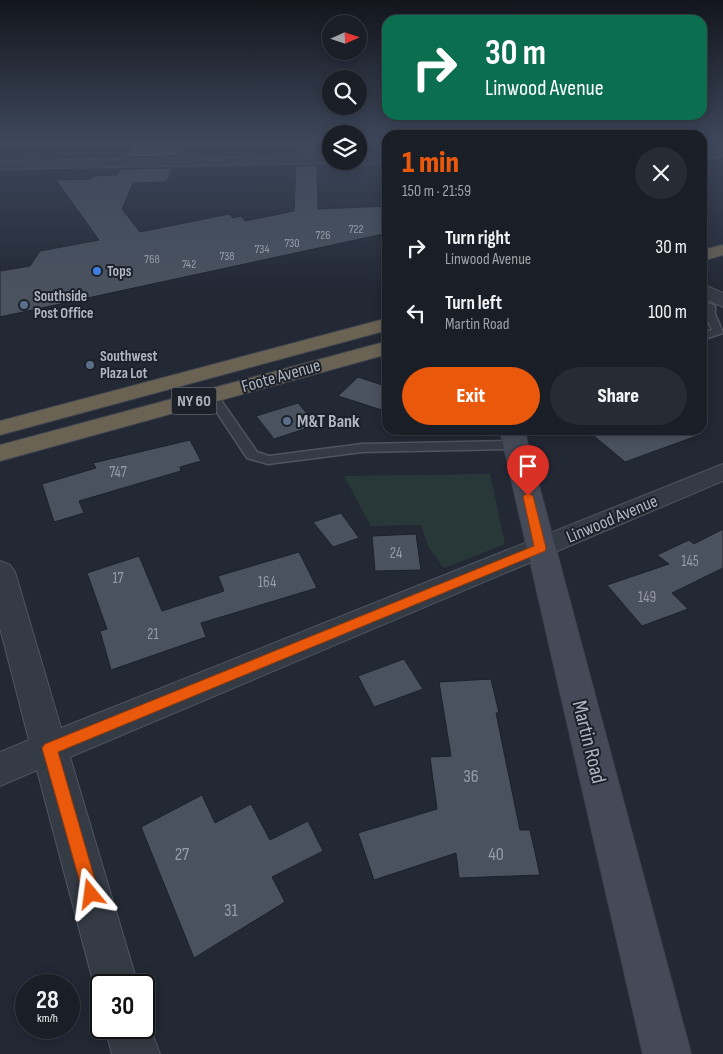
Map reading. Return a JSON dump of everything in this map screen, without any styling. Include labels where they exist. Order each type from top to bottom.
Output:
[{"type":"highway","points":[[707,255],[723,250]]},
{"type":"highway","name":"Foote Avenue","points":[[0,428],[382,326]]},
{"type":"highway","name":"Foote Avenue","points":[[0,454],[382,349]]},
{"type":"street","name":"Martin Road","points":[[514,437],[666,1054]]},
{"type":"street","name":"Linwood Avenue","points":[[0,768],[723,472]]},
{"type":"street","points":[[0,572],[113,974]]},
{"type":"street","points":[[131,1039],[136,1054]]},
{"type":"lane","points":[[707,336],[718,332],[710,314],[712,299]]},
{"type":"lane","points":[[212,396],[252,455],[268,460],[362,448],[514,437]]},
{"type":"shaded area","points":[[490,474],[505,544],[444,568],[429,548],[421,525],[371,526],[344,476]]},
{"type":"building","points":[[65,192],[129,192],[122,209],[140,232],[229,214],[233,218],[241,216],[245,221],[294,211],[295,192],[318,192],[318,209],[382,206],[382,234],[0,317],[0,271],[30,266],[40,251],[99,240]]},
{"type":"building","points":[[358,377],[382,385],[382,410],[338,396]]},
{"type":"building","name":"M&T Bank","points":[[298,403],[317,425],[274,439],[256,416]]},
{"type":"building","points":[[593,435],[699,435],[625,462]]},
{"type":"building","points":[[190,440],[201,461],[180,467],[181,471],[79,501],[84,513],[54,522],[42,484],[96,468],[93,463]]},
{"type":"building","points":[[341,513],[359,538],[333,547],[313,522]]},
{"type":"building","points":[[723,529],[723,568],[672,593],[688,609],[642,626],[607,585],[669,564],[657,555],[689,540],[694,544]]},
{"type":"building","points":[[416,534],[421,570],[375,571],[372,536]]},
{"type":"building","points":[[299,552],[317,588],[201,623],[206,637],[111,670],[100,631],[107,629],[87,573],[139,556],[162,611],[224,591],[218,576]]},
{"type":"building","points":[[404,659],[423,689],[374,707],[358,676]]},
{"type":"building","points":[[491,679],[499,713],[496,713],[520,830],[530,830],[540,875],[459,878],[456,853],[374,880],[358,833],[437,809],[430,757],[451,756],[439,682]]},
{"type":"building","points":[[202,795],[215,823],[251,804],[270,840],[308,821],[323,851],[272,877],[285,902],[194,958],[141,827]]},
{"type":"place","name":"Tops","points":[[97,271]]},
{"type":"place","name":"Southside Post Office","points":[[24,305]]},
{"type":"place","name":"Southwest Plaza Lot","points":[[90,365]]},
{"type":"place","name":"M&T Bank","points":[[287,421]]},
{"type":"route","points":[[91,894],[50,748],[540,548],[528,496]]}]
